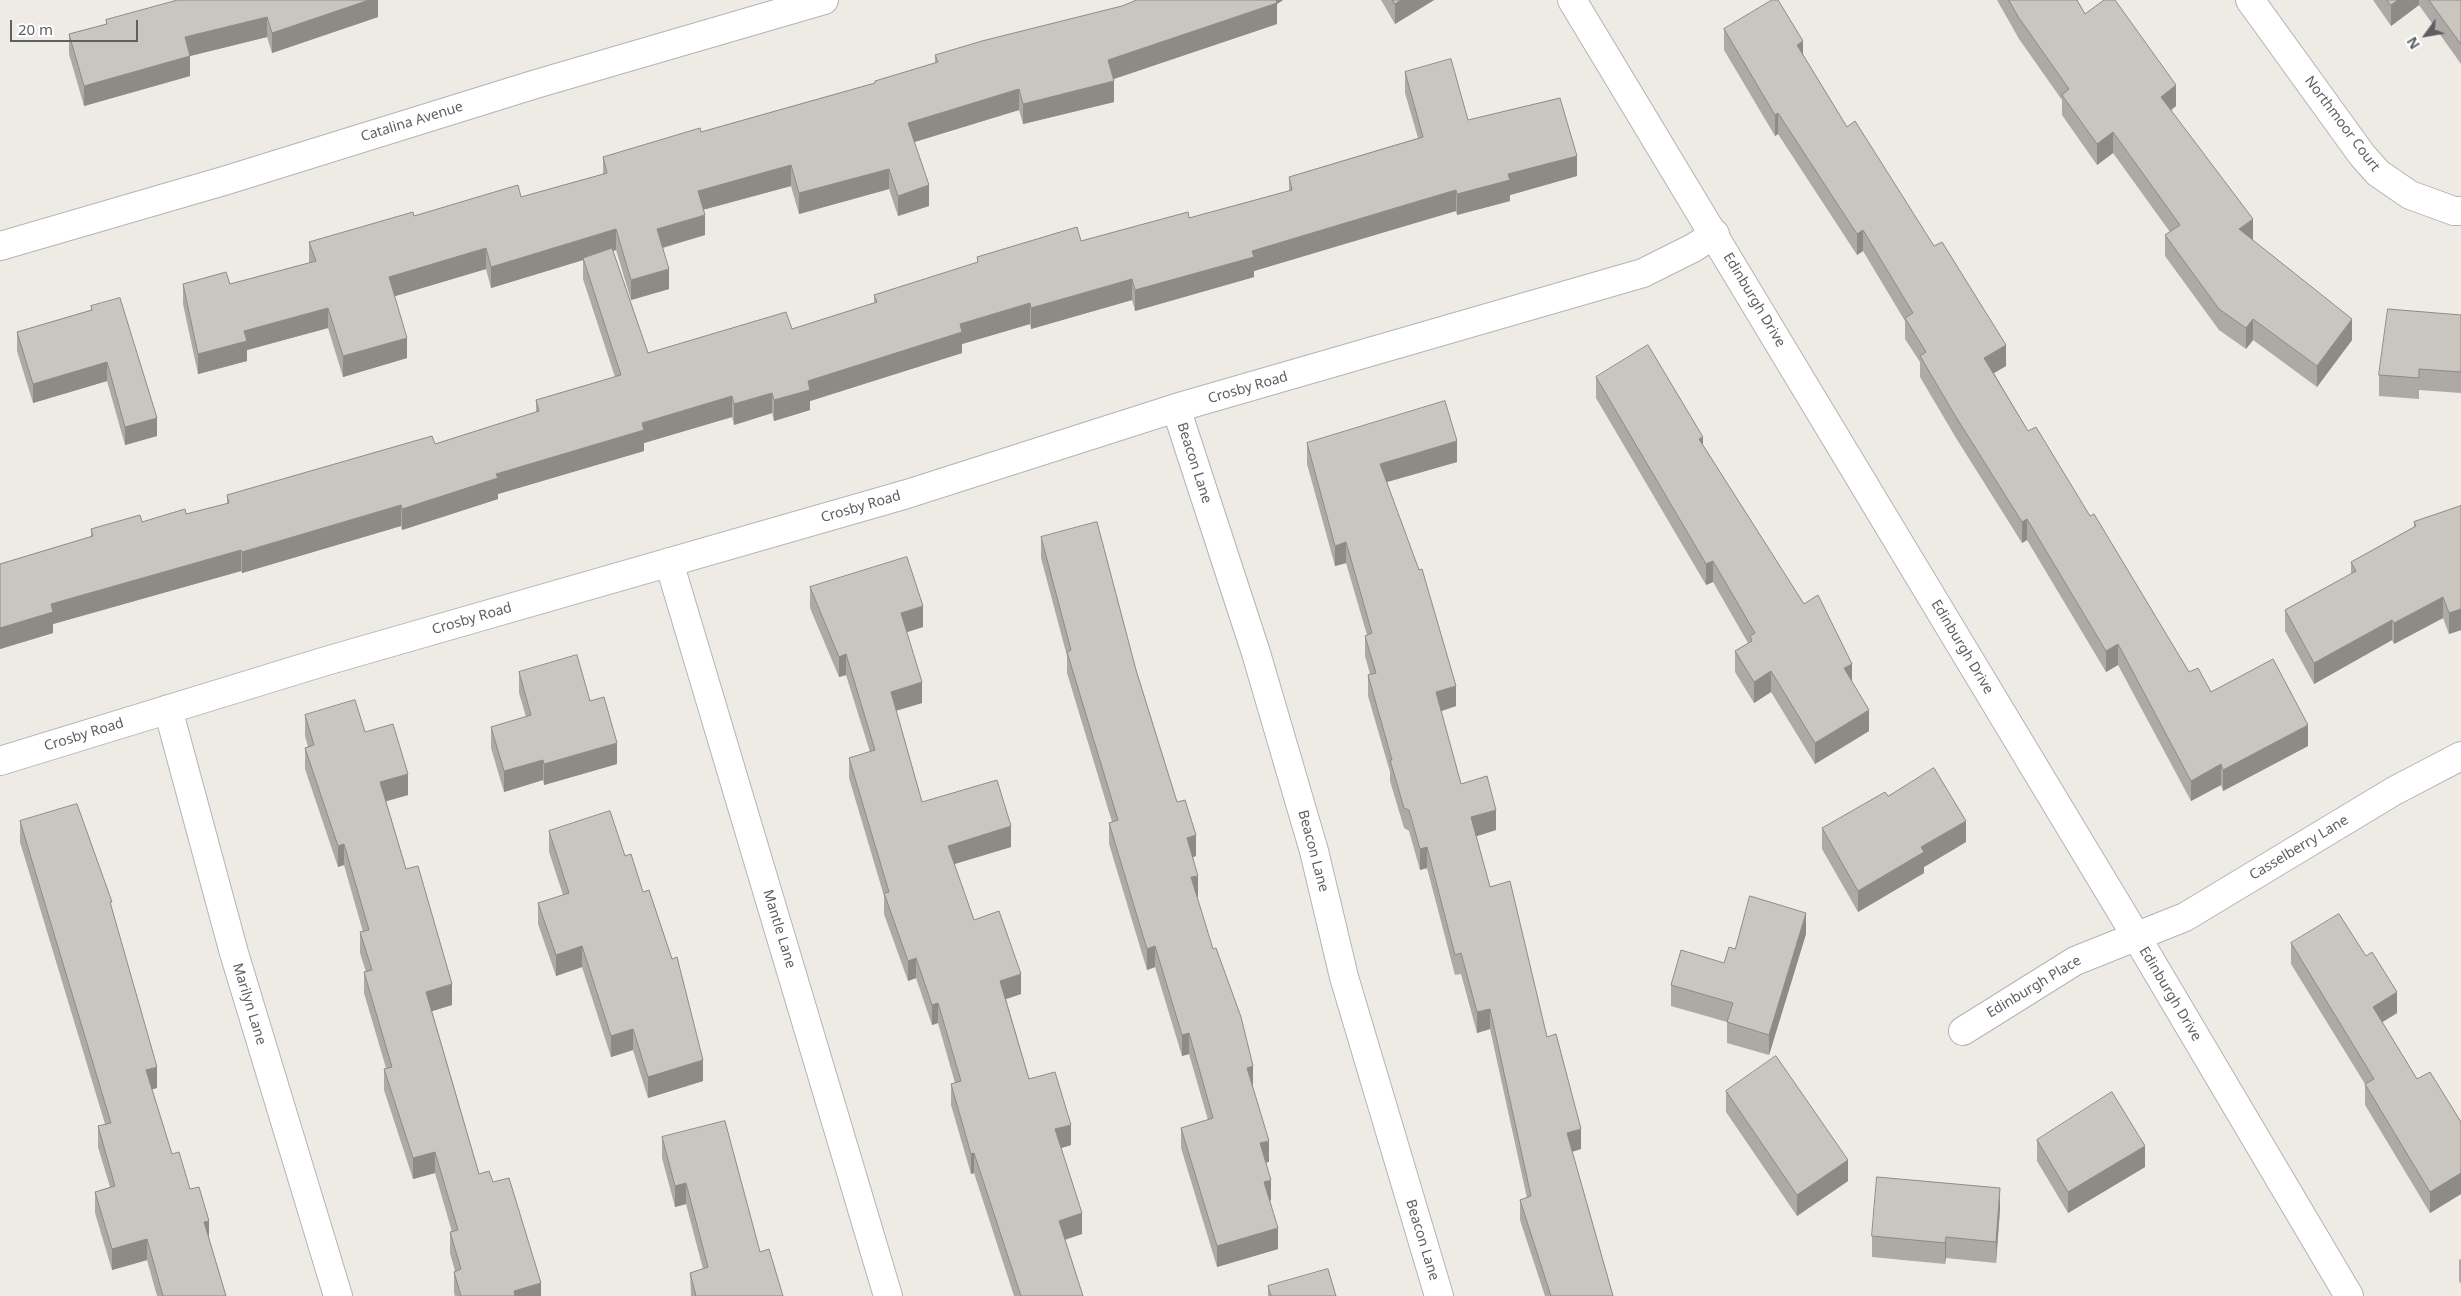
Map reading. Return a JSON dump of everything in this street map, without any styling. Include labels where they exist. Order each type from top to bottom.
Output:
[{"type":"street","name":"Catalina Avenue","points":[[0,246],[227,180],[536,84],[824,0]]},
{"type":"street","name":"Edinburgh Drive","points":[[1572,0],[1715,234],[2136,936],[2349,1296]]},
{"type":"street","name":"Northmoor Court","points":[[2250,0],[2362,155],[2378,173],[2410,196],[2454,211],[2461,211]]},
{"type":"street","name":"Crosby Road","points":[[0,761],[326,660],[907,494],[1176,408],[1643,273],[1693,248],[1715,234]]},
{"type":"street","name":"Beacon Lane","points":[[1176,408],[1258,662],[1314,851],[1344,977],[1439,1296]]},
{"type":"street","name":"Mantle Lane","points":[[669,562],[888,1296]]},
{"type":"street","name":"Marilyn Lane","points":[[168,709],[234,953],[338,1296]]},
{"type":"street","name":"Casselberry Lane","points":[[2136,936],[2157,930],[2185,917],[2394,791],[2461,756]]},
{"type":"street","name":"Edinburgh Place","points":[[1963,1031],[2058,970],[2136,936]]},
{"type":"building","points":[[178,0],[369,0],[272,33],[267,17],[185,37],[190,56],[84,86],[69,34],[107,24],[106,20]]},
{"type":"building","points":[[1137,0],[1276,0],[1277,3],[1108,60],[1114,81],[1023,104],[1019,89],[908,123],[929,185],[898,196],[889,169],[799,193],[791,165],[698,191],[705,215],[657,229],[669,269],[631,280],[616,229],[491,267],[486,248],[389,277],[407,338],[343,356],[328,308],[244,331],[247,341],[198,354],[183,284],[226,272],[230,284],[316,261],[309,242],[413,212],[414,216],[518,185],[521,197],[607,173],[603,157],[700,128],[701,132],[875,83],[875,81],[938,62],[935,55],[982,41],[1122,6]]},
{"type":"building","points":[[1393,0],[1401,0],[1395,4]]},
{"type":"building","points":[[1772,0],[1778,0],[1803,41],[1797,45],[1847,127],[1855,121],[1934,246],[1942,242],[2006,345],[1984,358],[2028,431],[2036,427],[2090,516],[2094,514],[2189,672],[2198,668],[2211,692],[2273,659],[2308,725],[2223,770],[2221,764],[2191,781],[2118,644],[2106,651],[2027,519],[2022,522],[1956,417],[1920,356],[1926,352],[1905,318],[1913,313],[1863,230],[1857,234],[1778,113],[1775,115],[1724,29]]},
{"type":"building","points":[[2009,0],[2077,0],[2085,14],[2104,0],[2115,0],[2176,85],[2161,97],[2253,219],[2239,229],[2352,319],[2317,366],[2253,319],[2246,328],[2219,309],[2165,235],[2180,225],[2113,132],[2097,144],[2062,95],[2069,89],[2019,18]]},
{"type":"building","points":[[2387,0],[2398,0],[2391,5]]},
{"type":"building","points":[[2429,0],[2461,0],[2461,44]]},
{"type":"building","points":[[1451,59],[1468,120],[1560,98],[1577,156],[1508,174],[1510,180],[1457,194],[1456,190],[1252,251],[1254,257],[1135,290],[1132,279],[1031,308],[1030,303],[960,324],[962,332],[808,381],[810,390],[774,400],[772,393],[734,404],[732,396],[642,423],[644,430],[496,474],[498,478],[402,509],[401,505],[242,552],[241,550],[51,604],[53,612],[0,628],[0,564],[93,536],[91,529],[140,515],[142,522],[185,509],[186,514],[229,503],[227,495],[432,436],[435,444],[539,411],[536,400],[621,375],[583,258],[612,248],[648,353],[786,312],[792,329],[877,302],[874,295],[978,262],[977,257],[1077,227],[1081,241],[1188,212],[1189,218],[1292,190],[1289,177],[1423,137],[1405,72]]},
{"type":"building","points":[[120,298],[157,418],[125,427],[107,362],[33,384],[17,332],[92,310],[91,306]]},
{"type":"building","points":[[2388,309],[2461,315],[2461,372],[2419,369],[2419,378],[2379,375]]},
{"type":"building","points":[[1648,345],[1703,437],[1699,439],[1804,604],[1818,595],[1852,664],[1844,668],[1869,710],[1815,743],[1771,671],[1754,682],[1735,651],[1752,641],[1750,636],[1755,633],[1713,561],[1706,564],[1596,377]]},
{"type":"building","points":[[1445,401],[1457,441],[1380,464],[1419,570],[1422,569],[1456,686],[1436,692],[1461,784],[1487,776],[1496,810],[1471,817],[1490,887],[1510,881],[1547,1037],[1556,1034],[1581,1129],[1567,1133],[1613,1296],[1551,1296],[1520,1200],[1531,1196],[1490,1009],[1477,1012],[1461,953],[1455,955],[1427,847],[1420,849],[1409,810],[1404,808],[1368,675],[1376,673],[1365,636],[1372,633],[1346,542],[1335,546],[1307,443]]},
{"type":"building","points":[[2461,506],[2461,609],[2449,613],[2443,597],[2394,623],[2392,620],[2314,663],[2285,610],[2356,571],[2351,562],[2416,526],[2414,522]]},
{"type":"building","points":[[1097,522],[1136,670],[1177,802],[1185,800],[1196,835],[1187,838],[1198,876],[1191,877],[1213,949],[1216,948],[1241,1017],[1253,1066],[1247,1068],[1269,1141],[1260,1143],[1271,1180],[1264,1182],[1278,1228],[1217,1246],[1181,1128],[1213,1118],[1189,1033],[1182,1035],[1155,946],[1147,949],[1109,823],[1118,820],[1067,652],[1071,650],[1041,537]]},
{"type":"building","points":[[907,557],[923,606],[901,613],[922,682],[891,692],[922,802],[997,780],[1011,826],[948,846],[974,920],[999,911],[1021,974],[1000,981],[1029,1079],[1055,1072],[1071,1125],[1055,1129],[1082,1213],[1059,1221],[1083,1296],[1021,1296],[974,1153],[971,1154],[951,1084],[961,1081],[938,1003],[932,1005],[916,958],[908,961],[884,893],[889,892],[849,758],[875,750],[846,654],[839,657],[810,587]]},
{"type":"building","points":[[577,655],[590,701],[604,697],[617,743],[544,764],[543,760],[504,771],[491,727],[531,715],[519,672]]},
{"type":"building","points":[[355,700],[365,732],[393,724],[408,774],[380,782],[406,869],[418,866],[452,984],[426,992],[479,1174],[489,1171],[493,1182],[509,1178],[541,1283],[514,1291],[515,1296],[461,1296],[454,1272],[461,1269],[450,1232],[458,1230],[435,1152],[413,1158],[384,1069],[392,1067],[364,972],[372,970],[360,932],[369,930],[344,844],[338,846],[305,748],[314,745],[305,715]]},
{"type":"building","points":[[1934,768],[1966,821],[1921,847],[1924,852],[1858,891],[1822,828],[1885,792],[1888,796]]},
{"type":"building","points":[[77,804],[112,902],[110,902],[157,1067],[146,1070],[172,1154],[179,1152],[190,1189],[199,1187],[209,1221],[204,1222],[226,1296],[163,1296],[147,1239],[112,1249],[95,1192],[115,1186],[98,1126],[111,1123],[20,821]]},
{"type":"building","points":[[610,811],[625,856],[631,854],[643,892],[649,890],[672,959],[677,957],[703,1060],[648,1077],[633,1029],[611,1036],[582,946],[556,955],[538,903],[569,893],[549,831]]},
{"type":"building","points":[[1750,896],[1806,913],[1769,1035],[1727,1022],[1733,1003],[1671,985],[1681,950],[1724,963],[1729,947],[1735,949]]},
{"type":"building","points":[[2339,914],[2366,956],[2372,952],[2397,992],[2373,1007],[2417,1079],[2430,1072],[2461,1122],[2461,1173],[2430,1192],[2365,1084],[2374,1079],[2291,943]]},
{"type":"building","points":[[1776,1056],[1848,1160],[1797,1195],[1726,1091]]},
{"type":"building","points":[[2112,1092],[2145,1146],[2068,1192],[2037,1140]]},
{"type":"building","points":[[725,1121],[760,1252],[769,1249],[783,1296],[696,1296],[690,1273],[708,1267],[686,1183],[675,1186],[662,1137]]},
{"type":"building","points":[[1877,1177],[2000,1188],[1996,1242],[1946,1237],[1945,1243],[1872,1236]]},
{"type":"building","points":[[1328,1269],[1336,1296],[1271,1296],[1268,1286]]}]
